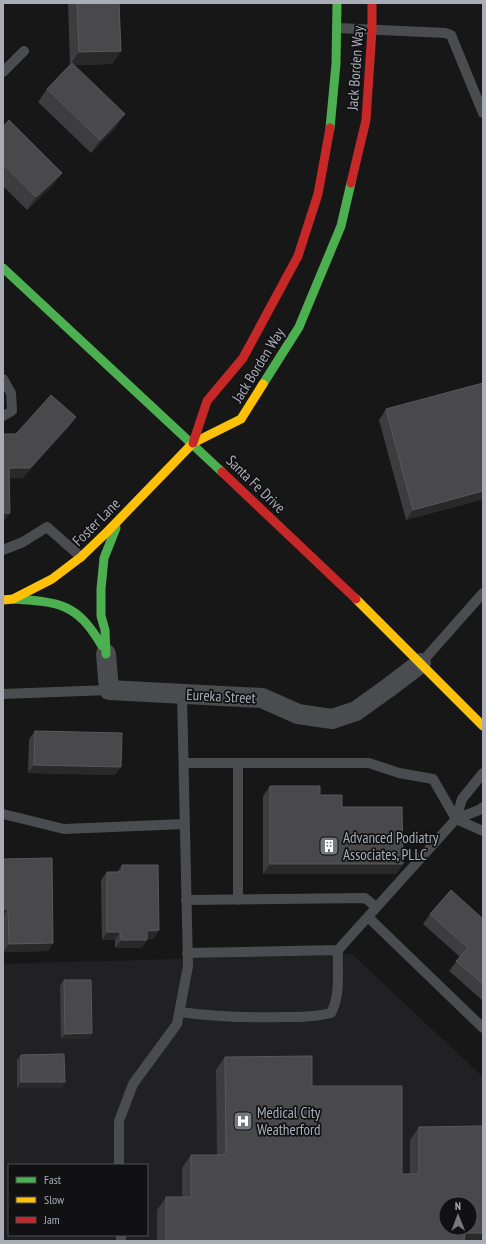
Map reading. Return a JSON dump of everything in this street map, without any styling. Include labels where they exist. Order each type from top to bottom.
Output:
[{"type":"main road","name":"Jack Borden Way","points":[[193,443],[207,401],[243,358],[298,256],[318,194],[332,119],[337,3]]},
{"type":"main road","name":"Jack Borden Way","points":[[193,443],[240,419],[299,327],[341,226],[366,120],[372,30],[372,3]]},
{"type":"main road","name":"Santa Fe Drive","points":[[3,268],[193,443],[421,662],[483,726]]},
{"type":"main road","name":"Foster Lane","points":[[3,600],[13,599],[52,579],[81,557],[193,443]]},
{"type":"main road","points":[[106,654],[100,602],[104,558],[111,537],[121,517]]},
{"type":"main road","points":[[13,599],[37,600],[61,605],[79,614],[91,626],[106,654]]},
{"type":"street","points":[[106,654],[109,690]]},
{"type":"street","name":"Eureka Street","points":[[109,690],[262,698],[298,714],[332,719],[356,711],[421,662]]},
{"type":"lane","points":[[337,28],[445,33],[451,35],[483,113]]},
{"type":"lane","points":[[3,72],[24,51]]},
{"type":"lane","points":[[3,380],[11,393],[12,411],[3,416]]},
{"type":"lane","points":[[3,550],[23,542],[47,527],[81,557]]},
{"type":"lane","points":[[421,662],[483,593]]},
{"type":"lane","points":[[3,694],[109,690]]},
{"type":"lane","points":[[119,1164],[119,1121],[133,1084],[177,1024],[188,966],[182,694]]},
{"type":"lane","points":[[184,763],[369,763],[399,773],[433,779],[456,819],[483,831]]},
{"type":"lane","points":[[238,763],[238,900]]},
{"type":"lane","points":[[180,1012],[216,1017],[249,1018],[318,1017],[331,1013],[335,1005],[337,992],[338,950],[456,819],[462,799],[483,774]]},
{"type":"lane","points":[[456,819],[483,807]]},
{"type":"lane","points":[[3,814],[64,829],[185,824]]},
{"type":"lane","points":[[186,900],[365,898],[376,907]]},
{"type":"lane","points":[[368,917],[483,1028]]},
{"type":"lane","points":[[187,953],[338,950]]},
{"type":"shaded area","name":"Medical City Weatherford","points":[[352,954],[483,1077],[483,1241],[3,1241],[3,964]]},
{"type":"building","points":[[77,3],[119,3],[121,51],[79,52]]},
{"type":"building","points":[[72,63],[125,114],[100,140],[47,89]]},
{"type":"building","points":[[9,120],[62,173],[36,197],[3,164],[3,127]]},
{"type":"building","points":[[483,383],[483,491],[413,510],[386,409]]},
{"type":"building","points":[[51,395],[76,417],[30,468],[9,468],[10,513],[3,513],[3,434],[16,434]]},
{"type":"building","points":[[35,731],[122,733],[121,767],[34,765]]},
{"type":"building","name":"Advanced Podiatry Associates, PLLC","points":[[270,786],[320,786],[320,795],[342,795],[342,807],[402,807],[403,864],[270,864]]},
{"type":"building","points":[[52,858],[53,943],[9,944],[8,909],[3,909],[3,859]]},
{"type":"building","points":[[122,865],[158,865],[159,930],[147,931],[147,940],[121,940],[120,932],[107,932],[107,872],[122,872]]},
{"type":"building","points":[[451,890],[483,919],[483,984],[456,961],[468,948],[430,914]]},
{"type":"building","points":[[64,980],[91,980],[92,1033],[65,1034]]},
{"type":"building","points":[[64,1054],[65,1082],[21,1082],[21,1055]]},
{"type":"building","name":"Medical City Weatherford","points":[[312,1056],[312,1086],[402,1086],[402,1174],[419,1174],[419,1127],[483,1126],[483,1233],[478,1233],[478,1196],[438,1196],[438,1236],[465,1236],[464,1241],[166,1241],[166,1197],[191,1197],[191,1155],[226,1155],[225,1057]]},
{"type":"traffic: fast","points":[[330,128],[336,64],[337,3]]},
{"type":"traffic: fast","points":[[263,384],[299,327],[341,226],[351,183]]},
{"type":"traffic: fast","points":[[3,268],[222,472]]},
{"type":"traffic: fast","points":[[106,654],[105,630],[101,616],[101,589],[104,558],[116,528]]},
{"type":"traffic: fast","points":[[13,599],[55,604],[66,608],[75,613],[84,621],[102,646]]},
{"type":"traffic: slow","points":[[3,600],[13,599],[52,579],[81,557],[193,443],[241,419],[263,384]]},
{"type":"traffic: slow","points":[[356,599],[483,726]]},
{"type":"traffic: jam","points":[[351,183],[366,120],[372,30],[372,3]]},
{"type":"traffic: jam","points":[[193,443],[207,401],[243,358],[298,256],[318,194],[330,128]]},
{"type":"traffic: jam","points":[[222,472],[356,599]]},
{"type":"place","name":"Advanced Podiatry Associates, PLLC","points":[[329,846]]},
{"type":"place","name":"Medical City Weatherford","points":[[243,1121]]}]
